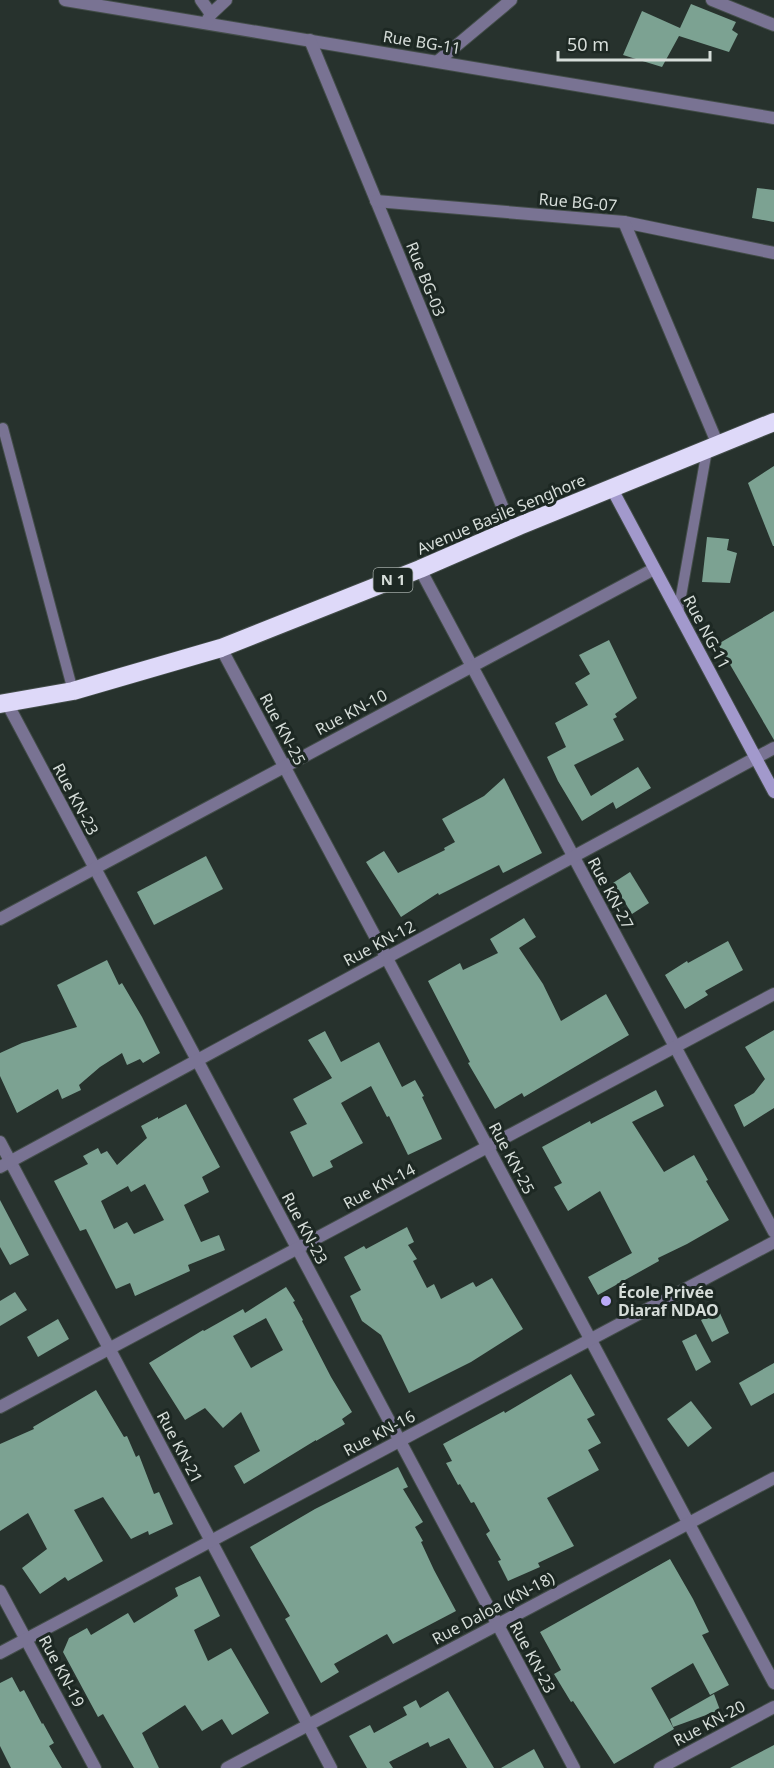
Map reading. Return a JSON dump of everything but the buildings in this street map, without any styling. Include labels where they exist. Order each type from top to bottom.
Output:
[{"type":"highway","name":"Avenue Basile Senghore","points":[[3,704],[73,691],[221,648],[420,569],[774,422]]},
{"type":"street","name":"Rue BG-11","points":[[65,0],[209,18],[310,40],[774,118]]},
{"type":"street","points":[[201,0],[209,18],[226,0]]},
{"type":"street","points":[[438,61],[511,0]]},
{"type":"street","points":[[712,0],[774,25]]},
{"type":"street","name":"Rue BG-03","points":[[310,40],[512,530]]},
{"type":"street","name":"Rue BG-07","points":[[376,201],[624,222],[774,253]]},
{"type":"street","points":[[624,222],[713,448]]},
{"type":"street","name":"Rue NG-11","points":[[612,489],[774,792]]},
{"type":"street","name":"Rue KN-27","points":[[420,569],[774,1232]]},
{"type":"street","name":"Rue KN-10","points":[[0,919],[654,569]]},
{"type":"street","name":"Rue KN-25","points":[[221,648],[774,1683]]},
{"type":"street","name":"Rue KN-23","points":[[3,704],[94,868],[574,1768]]},
{"type":"street","name":"Rue KN-12","points":[[5,1165],[774,748]]},
{"type":"street","name":"Rue KN-14","points":[[0,1407],[774,994]]},
{"type":"street","name":"Rue KN-21","points":[[0,1142],[5,1165],[109,1349],[331,1768]]},
{"type":"street","name":"Rue KN-16","points":[[0,1653],[774,1242]]},
{"type":"street","name":"Rue Daloa (KN-18)","points":[[227,1768],[774,1478]]},
{"type":"street","name":"Rue KN-19","points":[[0,1590],[95,1768]]},
{"type":"street","name":"Rue KN-20","points":[[660,1768],[774,1707]]},
{"type":"lane","points":[[3,428],[73,691]]},
{"type":"lane","points":[[678,613],[713,448]]},
{"type":"place","name":"École Privée Diaraf NDAO","points":[[606,1301]]}]
